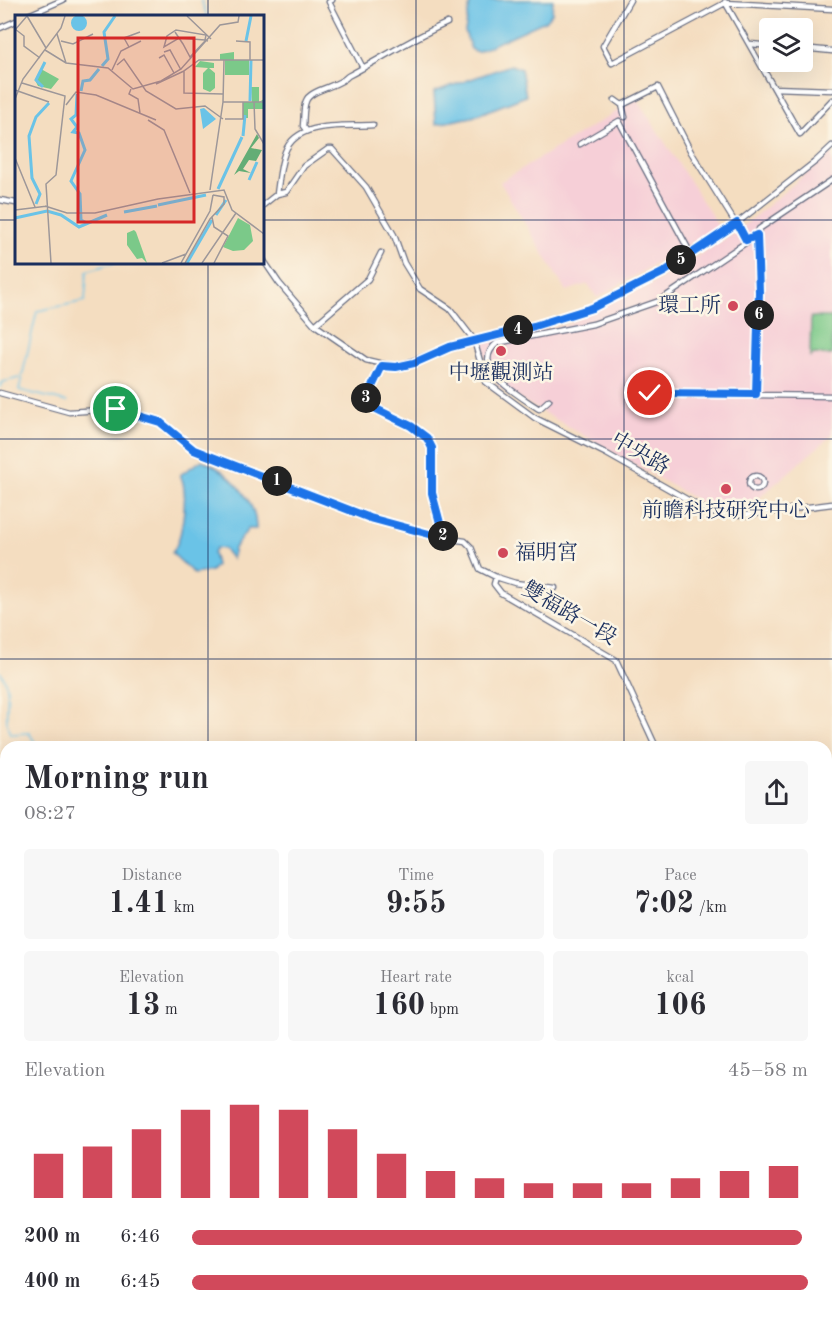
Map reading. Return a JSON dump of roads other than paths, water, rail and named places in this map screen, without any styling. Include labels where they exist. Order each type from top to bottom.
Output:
[{"type":"street","points":[[28,15],[63,0]]},
{"type":"street","points":[[332,0],[329,2],[363,68]]},
{"type":"street","points":[[630,0],[603,46],[612,63],[724,1],[832,9]]},
{"type":"street","points":[[724,1],[751,44],[800,134],[832,100]]},
{"type":"street","points":[[0,28],[15,21]]},
{"type":"street","points":[[306,130],[303,126],[306,101],[310,95],[344,82],[363,68],[399,50],[416,37],[447,23]]},
{"type":"street","points":[[751,44],[759,45]]},
{"type":"street","points":[[813,49],[832,51]]},
{"type":"street","points":[[622,105],[658,87],[691,152],[746,240]]},
{"type":"street","points":[[774,88],[832,90]]},
{"type":"street","points":[[615,100],[622,105],[625,117]]},
{"type":"street","points":[[580,144],[619,121],[691,254]]},
{"type":"street","points":[[277,194],[284,153],[292,139],[306,130],[373,124]]},
{"type":"street","points":[[264,261],[279,283],[315,325],[366,360],[382,366],[396,367],[414,363],[450,347],[592,308],[664,272],[737,223],[832,146]]},
{"type":"street","points":[[264,204],[277,194],[286,192],[304,166],[328,149],[332,149],[366,187],[394,235],[404,263],[420,289],[452,311],[474,340]]},
{"type":"street","points":[[756,394],[759,292],[757,235],[759,229],[832,180]]},
{"type":"street","points":[[0,200],[15,203]]},
{"type":"street","points":[[549,400],[539,409],[494,376],[489,360],[497,344],[593,324],[659,301],[746,240],[757,235]]},
{"type":"street","points":[[315,325],[365,282],[381,253]]},
{"type":"street","name":"中央路","points":[[474,340],[486,382],[535,418],[605,453],[700,508],[711,513],[746,515],[832,504]]},
{"type":"street","points":[[382,366],[364,403],[411,426],[427,438],[432,448],[432,493],[444,538]]},
{"type":"street","points":[[0,393],[69,412],[116,409],[130,411],[160,422],[194,450],[370,518],[444,538],[465,541],[471,547],[480,569],[496,577],[515,583],[555,588]]},
{"type":"street","points":[[650,393],[832,396]]},
{"type":"street","name":"雙福路一段","points":[[496,577],[494,584],[501,594],[615,660],[653,741]]},
{"type":"water","points":[[475,0],[553,0],[552,13],[545,21],[477,52],[471,49],[465,32],[470,3]]},
{"type":"water","points":[[511,65],[521,69],[526,96],[472,117],[436,124],[434,92]]},
{"type":"water","points":[[202,460],[222,471],[239,487],[252,507],[256,529],[248,529],[234,548],[232,559],[224,549],[216,548],[213,553],[216,565],[211,571],[194,574],[172,553],[179,537],[184,514],[183,482],[180,475]]},
{"type":"waterway","points":[[201,0],[207,15]]},
{"type":"waterway","points":[[67,402],[19,390],[37,311],[85,301],[87,271],[110,264]]},
{"type":"waterway","points":[[0,387],[3,382],[19,378]]},
{"type":"waterway","points":[[0,672],[7,686],[7,718],[10,734],[29,733],[34,741]]},
{"type":"place","name":"環工所","points":[[733,306]]},
{"type":"place","name":"中壢觀測站","points":[[501,351]]},
{"type":"place","name":"前瞻科技研究中心","points":[[726,489]]},
{"type":"place","name":"福明宮","points":[[503,553]]}]
